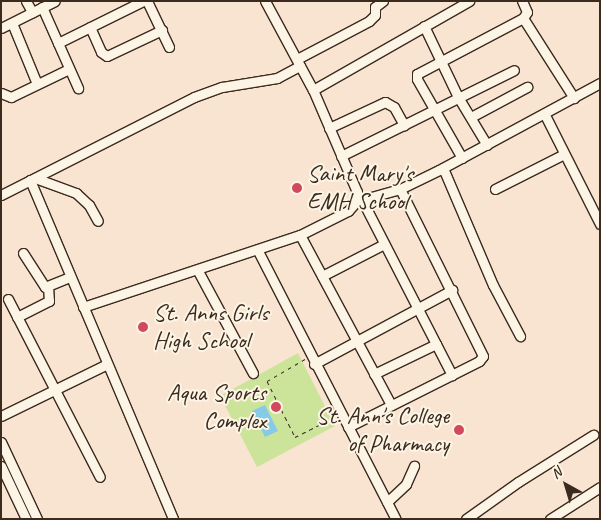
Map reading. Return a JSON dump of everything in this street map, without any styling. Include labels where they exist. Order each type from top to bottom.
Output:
[{"type":"street","points":[[26,1],[32,12]]},
{"type":"street","points":[[37,84],[5,23],[55,1]]},
{"type":"street","points":[[58,43],[145,1],[162,30],[169,47]]},
{"type":"street","points":[[265,1],[312,90],[357,192],[359,201],[384,244],[452,375]]},
{"type":"street","points":[[1,195],[194,97],[222,87],[277,78],[298,62],[369,21],[374,17],[375,7],[383,1]]},
{"type":"street","points":[[312,90],[469,1]]},
{"type":"street","points":[[462,158],[433,110],[416,76],[421,70],[523,18],[527,12],[522,1]]},
{"type":"street","points":[[42,7],[78,88]]},
{"type":"street","points":[[523,18],[574,98]]},
{"type":"street","points":[[424,26],[458,97],[488,145]]},
{"type":"street","points":[[90,27],[101,52],[107,56],[162,30]]},
{"type":"street","points":[[1,94],[11,97],[69,69]]},
{"type":"street","points":[[341,156],[514,70]]},
{"type":"street","points":[[83,307],[198,271],[300,235],[348,211],[359,201],[400,189],[443,168],[545,115],[600,83]]},
{"type":"street","points":[[471,117],[527,87]]},
{"type":"street","points":[[329,128],[385,102],[394,107],[404,125]]},
{"type":"street","points":[[545,115],[600,224]]},
{"type":"street","points":[[494,190],[564,154]]},
{"type":"street","points":[[443,168],[493,285],[520,336]]},
{"type":"street","points":[[33,179],[76,193],[89,205],[98,221]]},
{"type":"street","points":[[33,179],[70,277],[103,345],[107,364],[128,406],[172,519]]},
{"type":"street","points":[[348,427],[452,375],[483,356],[452,290],[400,189]]},
{"type":"street","points":[[300,235],[391,406]]},
{"type":"street","points":[[322,276],[384,244]]},
{"type":"street","points":[[258,250],[312,360],[396,519]]},
{"type":"street","points":[[23,253],[38,280],[48,287]]},
{"type":"street","points":[[198,271],[253,373]]},
{"type":"street","points":[[48,287],[70,277]]},
{"type":"street","points":[[16,317],[49,301],[48,287]]},
{"type":"street","points":[[312,360],[358,341],[452,290]]},
{"type":"street","points":[[8,299],[53,390],[100,477]]},
{"type":"street","points":[[374,374],[436,344]]},
{"type":"street","points":[[1,416],[107,364]]},
{"type":"street","points":[[466,519],[518,482],[593,435]]},
{"type":"street","points":[[1,442],[37,519]]},
{"type":"street","points":[[1,466],[26,519]]},
{"type":"street","points":[[388,502],[406,484],[414,466]]},
{"type":"street","points":[[550,519],[600,487]]},
{"type":"path","points":[[312,360],[267,381],[296,437],[340,414]]},
{"type":"green space","name":"Aqua Sports Complex","points":[[298,353],[335,426],[257,467],[220,396]]},
{"type":"water","points":[[265,405],[278,431],[265,437],[252,411]]},
{"type":"place","name":"Saint Mary's EMH School","points":[[297,188]]},
{"type":"place","name":"St. Anns Girls High School","points":[[143,327]]},
{"type":"place","name":"Aqua Sports Complex","points":[[276,407]]},
{"type":"place","name":"St. Ann's College of Pharmacy","points":[[459,430]]}]
